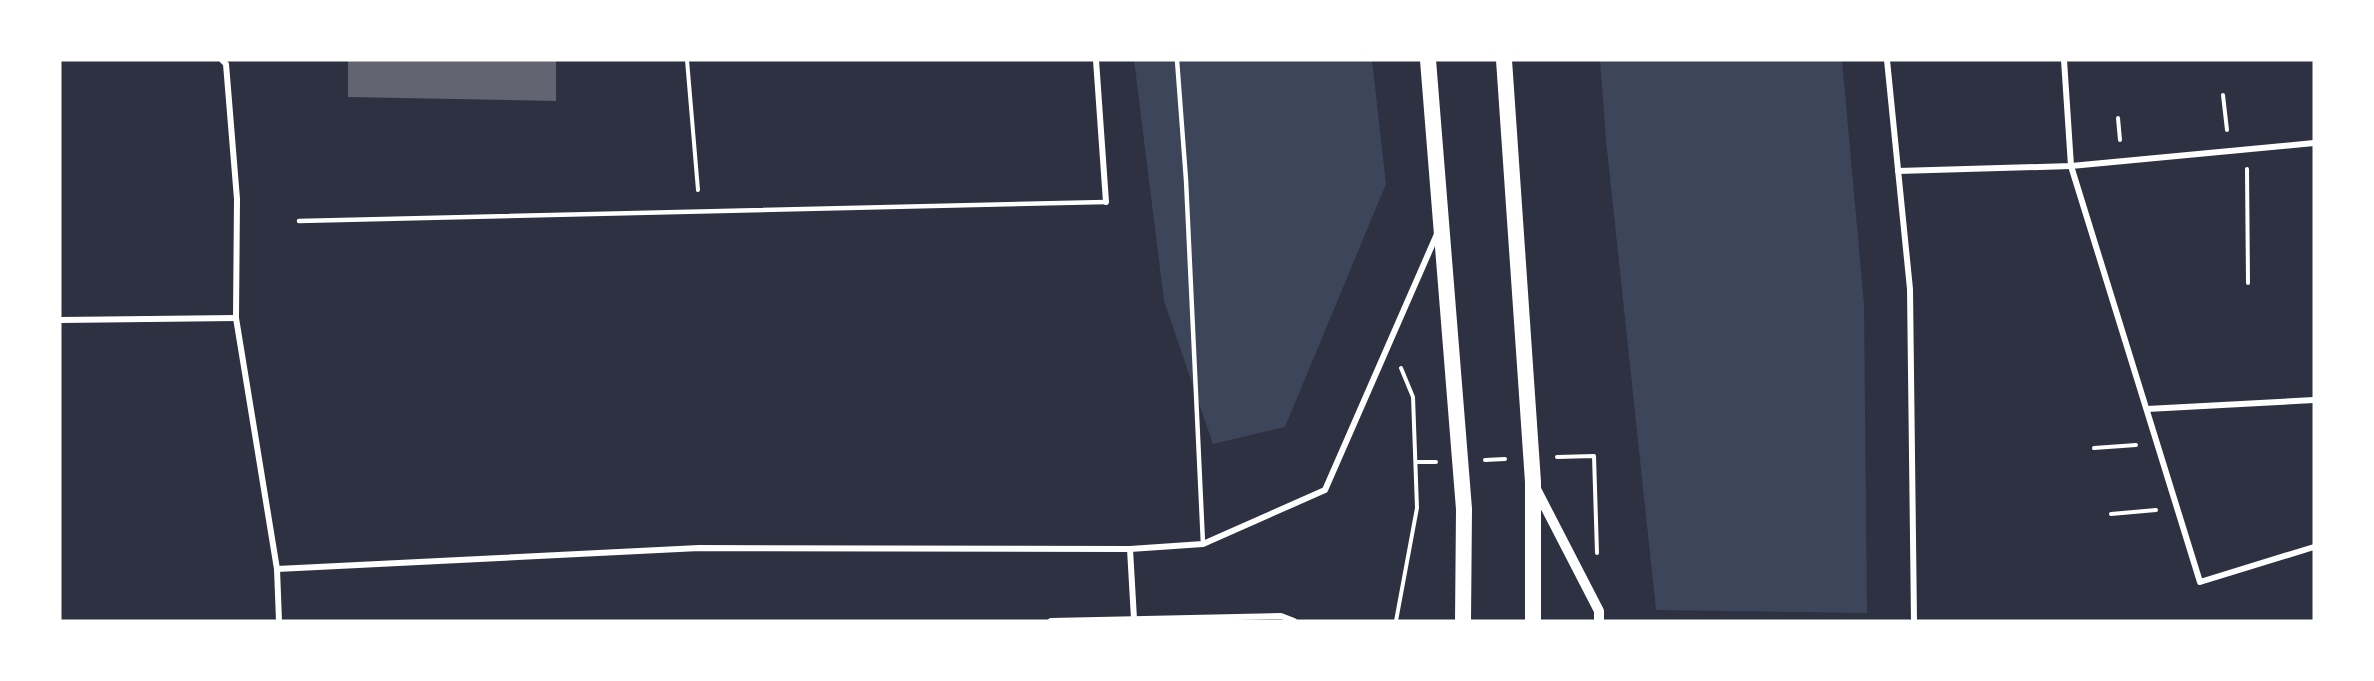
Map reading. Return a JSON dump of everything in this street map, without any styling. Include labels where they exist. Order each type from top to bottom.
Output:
[{"type":"highway","points":[[1428,60],[1464,509],[1463,621]]},
{"type":"highway","points":[[1504,60],[1533,483],[1533,621]]},
{"type":"street","points":[[222,60],[226,64],[237,199],[236,318],[277,569],[279,621]]},
{"type":"street","points":[[1096,60],[1106,202]]},
{"type":"street","points":[[1887,60],[1910,289],[1914,621]]},
{"type":"street","points":[[2064,60],[2071,166],[2200,582],[2314,547]]},
{"type":"street","points":[[1898,171],[2071,166],[2314,143]]},
{"type":"street","points":[[277,569],[699,548],[1130,549],[1203,544],[1325,490],[1441,225]]},
{"type":"street","points":[[60,320],[236,318]]},
{"type":"street","points":[[2147,410],[2314,400]]},
{"type":"street","points":[[1533,483],[1599,611],[1599,621]]},
{"type":"street","points":[[1130,549],[1134,619]]},
{"type":"street","points":[[1051,621],[1281,616],[1294,621]]},
{"type":"lane","points":[[1177,60],[1186,180],[1203,544]]},
{"type":"lane","points":[[299,221],[1106,202]]},
{"type":"path","points":[[687,60],[700,212]]},
{"type":"path","points":[[2223,95],[2229,152]]},
{"type":"path","points":[[2246,150],[2248,283]]},
{"type":"path","points":[[1396,621],[1417,508],[1413,397]]},
{"type":"path","points":[[2094,448],[2157,443]]},
{"type":"path","points":[[1594,456],[1596,524]]},
{"type":"path","points":[[2111,514],[2178,509]]},
{"type":"shaded area","points":[[1134,60],[1372,60],[1386,184],[1285,427],[1213,444],[1164,301]]},
{"type":"shaded area","points":[[1600,60],[1842,60],[1864,304],[1867,613],[1656,610],[1606,140]]},
{"type":"building","points":[[348,60],[556,60],[556,101],[348,97]]}]
